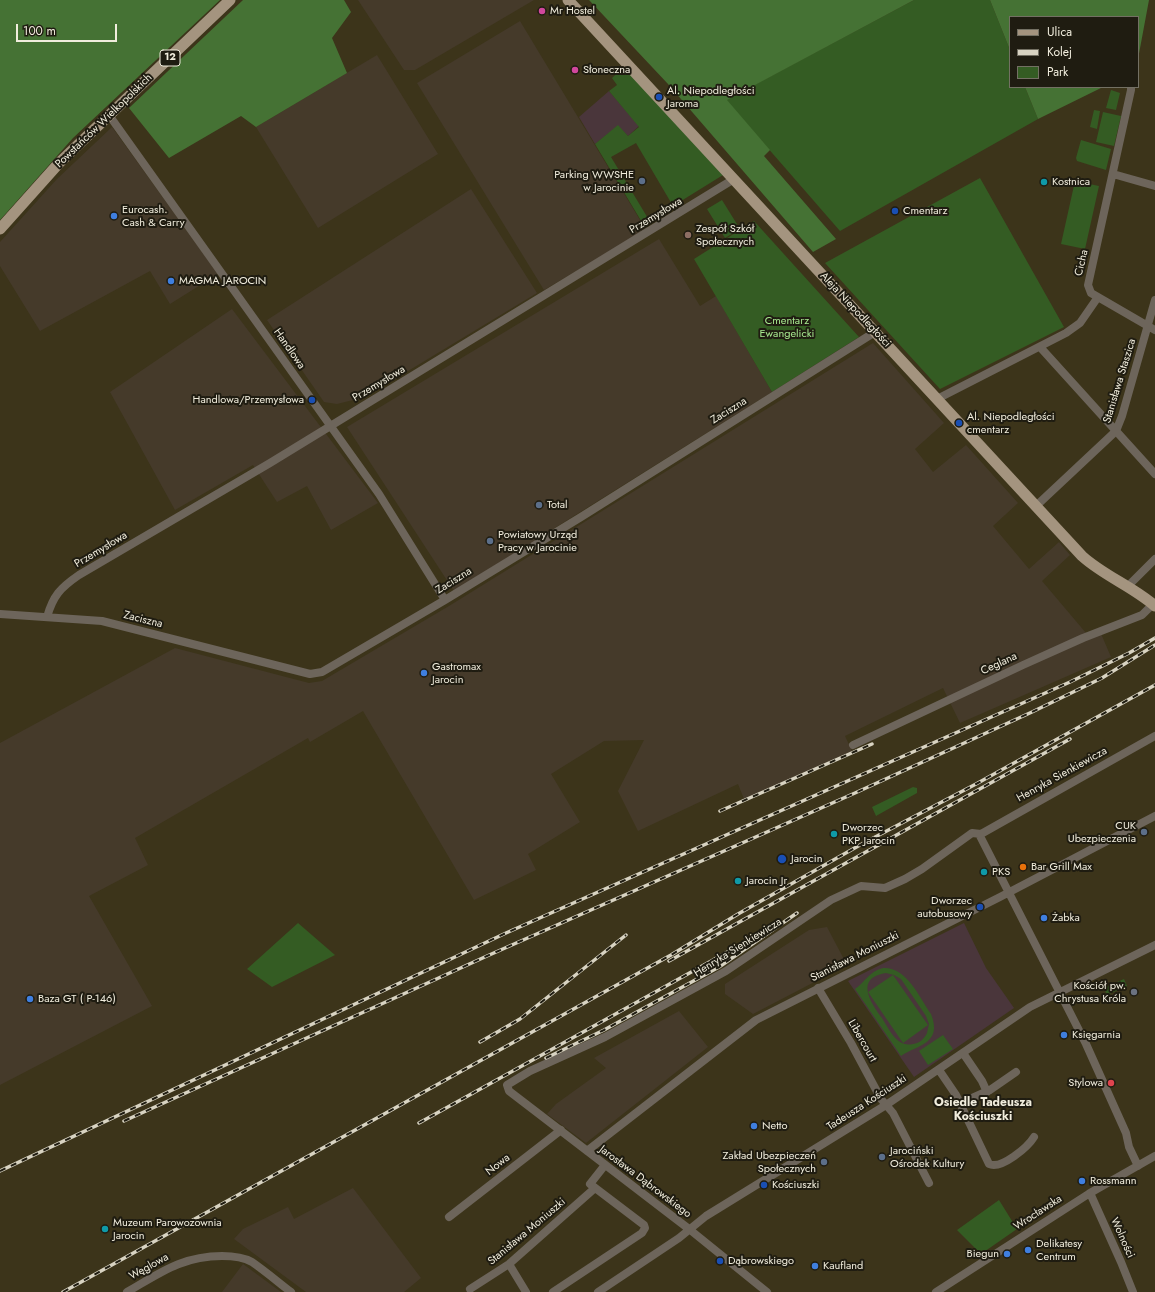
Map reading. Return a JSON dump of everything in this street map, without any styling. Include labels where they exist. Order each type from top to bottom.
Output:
[{"type":"main road","name":"Powstańców Wielkopolskich","points":[[0,229],[60,163],[230,0]]},
{"type":"main road","name":"Aleja Niepodległości","points":[[568,0],[1088,561],[1154,605]]},
{"type":"street","name":"Cicha","points":[[1098,297],[1091,293],[1088,285],[1131,88]]},
{"type":"street","name":"Handlowa","points":[[109,115],[378,494],[445,600]]},
{"type":"street","points":[[1113,174],[1155,186]]},
{"type":"street","name":"Przemysłowa","points":[[47,617],[52,601],[58,592],[78,575],[330,426],[734,179]]},
{"type":"street","points":[[937,399],[1073,329],[1085,316],[1098,297],[1151,329]]},
{"type":"street","name":"Stanisława Staszica","points":[[1036,506],[1116,431],[1151,329],[1155,300]]},
{"type":"street","name":"Zaciszna","points":[[0,614],[102,622],[310,674],[322,672],[333,667],[445,600],[615,496],[875,332]]},
{"type":"street","points":[[1040,347],[1155,474]]},
{"type":"street","points":[[1127,586],[1155,559]]},
{"type":"street","name":"Ceglana","points":[[853,745],[1036,659],[1083,638],[1142,615],[1154,605]]},
{"type":"street","name":"Henryka Sienkiewicza","points":[[509,1091],[508,1085],[530,1071],[605,1037],[726,971],[831,900],[861,886],[885,888],[922,869],[972,833],[981,834],[1155,736]]},
{"type":"street","name":"Stanisława Moniuszki","points":[[587,1151],[742,1029],[768,1013],[1008,893],[1155,816]]},
{"type":"street","points":[[981,834],[980,839],[1086,1044],[1126,1133],[1129,1147],[1138,1166]]},
{"type":"street","name":"Tadeusza Kościuszki","points":[[598,1292],[679,1238],[712,1212],[886,1105],[1030,1007],[1155,945]]},
{"type":"street","name":"Libercourt","points":[[818,988],[886,1105],[893,1113],[930,1183]]},
{"type":"street","points":[[963,1053],[982,1081],[987,1092]]},
{"type":"street","points":[[939,1070],[961,1103],[986,1160],[992,1165],[996,1166],[1006,1162],[1031,1142],[1034,1137]]},
{"type":"street","points":[[961,1103],[987,1092],[1016,1072]]},
{"type":"street","name":"Jarosława Dąbrowskiego","points":[[509,1091],[689,1229],[767,1292]]},
{"type":"street","name":"Nowa","points":[[449,1218],[561,1130]]},
{"type":"street","name":"Wrocławska","points":[[942,1291],[1090,1193],[1155,1156]]},
{"type":"street","points":[[553,1292],[642,1233],[645,1228],[644,1225],[590,1184],[605,1165]]},
{"type":"street","name":"Stanisława Moniuszki","points":[[470,1289],[509,1264],[595,1188]]},
{"type":"street","name":"Wolności","points":[[1090,1193],[1133,1292]]},
{"type":"street","name":"Węglowa","points":[[127,1292],[174,1264],[200,1257],[224,1256],[241,1258],[251,1262],[291,1292]]},
{"type":"street","points":[[509,1264],[526,1292]]},
{"type":"shaded area","points":[[358,0],[534,0],[415,70],[404,70]]},
{"type":"shaded area","points":[[520,21],[646,230],[544,290],[417,83]]},
{"type":"shaded area","points":[[377,55],[438,154],[318,228],[256,127]]},
{"type":"shaded area","points":[[609,91],[639,126],[628,136],[618,126],[595,144],[579,117]]},
{"type":"shaded area","points":[[112,127],[218,274],[170,304],[150,271],[40,331],[0,266],[0,242],[57,179]]},
{"type":"shaded area","points":[[471,189],[537,293],[365,397],[337,404],[324,402],[267,320]]},
{"type":"shaded area","points":[[659,239],[700,306],[716,296],[772,392],[454,591],[347,427]]},
{"type":"shaded area","points":[[232,309],[378,503],[331,530],[307,486],[277,502],[253,465],[175,510],[110,392]]},
{"type":"shaded area","points":[[873,343],[944,423],[915,449],[933,472],[966,445],[1018,503],[993,526],[1029,569],[1059,542],[1070,555],[1042,581],[1086,633],[1099,629],[1111,657],[960,723],[943,688],[845,736],[852,751],[744,799],[738,784],[638,831],[618,791],[644,740],[604,741],[551,774],[580,822],[528,854],[536,870],[474,900],[363,711],[310,742],[308,738],[135,838],[148,865],[89,896],[152,1006],[0,1085],[0,743],[175,648],[309,683],[322,681],[449,606]]},
{"type":"shaded area","points":[[964,923],[986,968],[1014,1008],[914,1077],[848,981]]},
{"type":"shaded area","points":[[827,927],[847,965],[753,1014],[725,994],[725,984],[809,930]]},
{"type":"shaded area","points":[[679,1011],[708,1047],[586,1143],[547,1114],[556,1104],[606,1068],[594,1058]]},
{"type":"shaded area","points":[[353,1188],[421,1278],[404,1292],[306,1292],[234,1239],[243,1229],[288,1207],[294,1219]]},
{"type":"shaded area","points":[[243,1264],[281,1292],[222,1292]]},
{"type":"green space","points":[[0,0],[220,0],[73,138],[0,220]]},
{"type":"green space","points":[[243,0],[344,0],[351,12],[332,38],[347,73],[256,127],[241,116],[169,158],[129,108]]},
{"type":"green space","points":[[589,0],[914,0],[727,100],[770,150],[764,156],[836,239],[813,252],[668,84]]},
{"type":"green space","points":[[914,0],[990,0],[1009,48],[1009,88],[1025,88],[1038,119],[840,231],[726,100]]},
{"type":"green space","points":[[990,0],[1149,0],[1139,54],[1139,16],[1009,16],[1009,48]]},
{"type":"green space","points":[[624,67],[723,175],[673,206],[636,143],[611,157],[649,220],[643,224],[595,144],[618,125],[628,136],[639,127],[609,91],[617,85],[612,78]]},
{"type":"green space","points":[[1025,88],[1101,88],[1038,119]]},
{"type":"green space","points":[[1111,90],[1120,93],[1116,110],[1106,108]]},
{"type":"green space","points":[[1094,110],[1100,111],[1097,129],[1090,127]]},
{"type":"green space","points":[[1103,112],[1121,116],[1114,146],[1096,142]]},
{"type":"green space","points":[[1081,140],[1111,149],[1106,170],[1077,161],[1076,158]]},
{"type":"green space","points":[[980,178],[1064,327],[940,389],[825,263]]},
{"type":"green space","points":[[1075,181],[1099,186],[1085,249],[1061,244]]},
{"type":"green space","points":[[722,200],[740,229],[725,238],[707,209]]},
{"type":"green space","name":"Cmentarz Ewangelicki","points":[[754,221],[859,337],[772,392],[694,259]]},
{"type":"green space","points":[[913,787],[917,788],[917,793],[876,816],[872,807]]},
{"type":"green space","points":[[298,923],[335,955],[272,987],[247,969]]},
{"type":"green space","points":[[878,969],[891,969],[899,972],[906,978],[912,984],[931,1014],[934,1024],[934,1032],[931,1038],[921,1046],[901,1056],[855,989]],"holes":[[[886,973],[901,979],[926,1016],[929,1024],[927,1033],[920,1042],[907,1044],[902,1043],[894,1037],[870,998],[868,992],[870,980],[876,976]]]},
{"type":"green space","points":[[893,975],[928,1025],[903,1043],[868,992]]},
{"type":"green space","points":[[1124,979],[1127,986],[1107,995],[1104,988]]},
{"type":"green space","points":[[943,1035],[953,1049],[928,1065],[919,1051]]},
{"type":"green space","points":[[999,1200],[1017,1229],[981,1254],[957,1230]]},
{"type":"railway","points":[[0,1171],[506,933],[1070,682],[1129,653],[1155,638]]},
{"type":"railway","points":[[124,1121],[487,956],[855,793],[1032,712],[1102,678],[1155,645]]},
{"type":"railway","points":[[63,1292],[671,955],[738,914],[860,845],[976,784],[1155,685]]},
{"type":"railway","points":[[669,961],[1070,739]]},
{"type":"railway","points":[[720,811],[872,744]]},
{"type":"railway","points":[[546,1058],[604,1030],[719,967],[797,913]]},
{"type":"railway","points":[[480,1042],[520,1019],[626,935]]},
{"type":"railway","points":[[419,1123],[740,945]]},
{"type":"place","name":"Mr Hostel","points":[[542,11]]},
{"type":"place","name":"Słoneczna","points":[[575,70]]},
{"type":"place","name":"Al. Niepodległości Jaroma","points":[[659,97]]},
{"type":"place","name":"Parking WWSHE w Jarocinie","points":[[642,181]]},
{"type":"place","name":"Kostnica","points":[[1044,182]]},
{"type":"place","name":"Cmentarz","points":[[895,211]]},
{"type":"place","name":"Eurocash. Cash & Carry","points":[[114,216]]},
{"type":"place","name":"Zespół Szkół Społecznych","points":[[688,235]]},
{"type":"place","name":"MAGMA JAROCIN","points":[[171,281]]},
{"type":"place","name":"Handlowa/Przemysłowa","points":[[312,400]]},
{"type":"place","name":"Al. Niepodległości cmentarz","points":[[959,423]]},
{"type":"place","name":"Total","points":[[539,505]]},
{"type":"place","name":"Powiatowy Urząd Pracy w Jarocinie","points":[[490,541]]},
{"type":"place","name":"Gastromax Jarocin","points":[[424,673]]},
{"type":"place","name":"CUK Ubezpieczenia","points":[[1144,832]]},
{"type":"place","name":"Dworzec PKP Jarocin","points":[[834,834]]},
{"type":"place","name":"Jarocin","points":[[782,859]]},
{"type":"place","name":"Bar Grill Max","points":[[1023,867]]},
{"type":"place","name":"PKS","points":[[984,872]]},
{"type":"place","name":"Jarocin Jr","points":[[738,881]]},
{"type":"place","name":"Dworzec autobusowy","points":[[980,907]]},
{"type":"place","name":"Żabka","points":[[1044,918]]},
{"type":"place","name":"Kościół pw. Chrystusa Króla","points":[[1134,992]]},
{"type":"place","name":"Baza GT ( P-146)","points":[[30,999]]},
{"type":"place","name":"Księgarnia","points":[[1064,1035]]},
{"type":"place","name":"Stylowa","points":[[1111,1083]]},
{"type":"place","name":"Netto","points":[[754,1126]]},
{"type":"place","name":"Jarociński Ośrodek Kultury","points":[[882,1157]]},
{"type":"place","name":"Zakład Ubezpieczeń Społecznych","points":[[824,1162]]},
{"type":"place","name":"Rossmann","points":[[1082,1181]]},
{"type":"place","name":"Kościuszki","points":[[764,1185]]},
{"type":"place","name":"Muzeum Parowozownia Jarocin","points":[[105,1229]]},
{"type":"place","name":"Delikatesy Centrum","points":[[1028,1250]]},
{"type":"place","name":"Biegun","points":[[1007,1254]]},
{"type":"place","name":"Dąbrowskiego","points":[[720,1261]]},
{"type":"place","name":"Kaufland","points":[[815,1266]]},
{"type":"district","name":"Osiedle Tadeusza Kościuszki","points":[[983,1110]]}]
